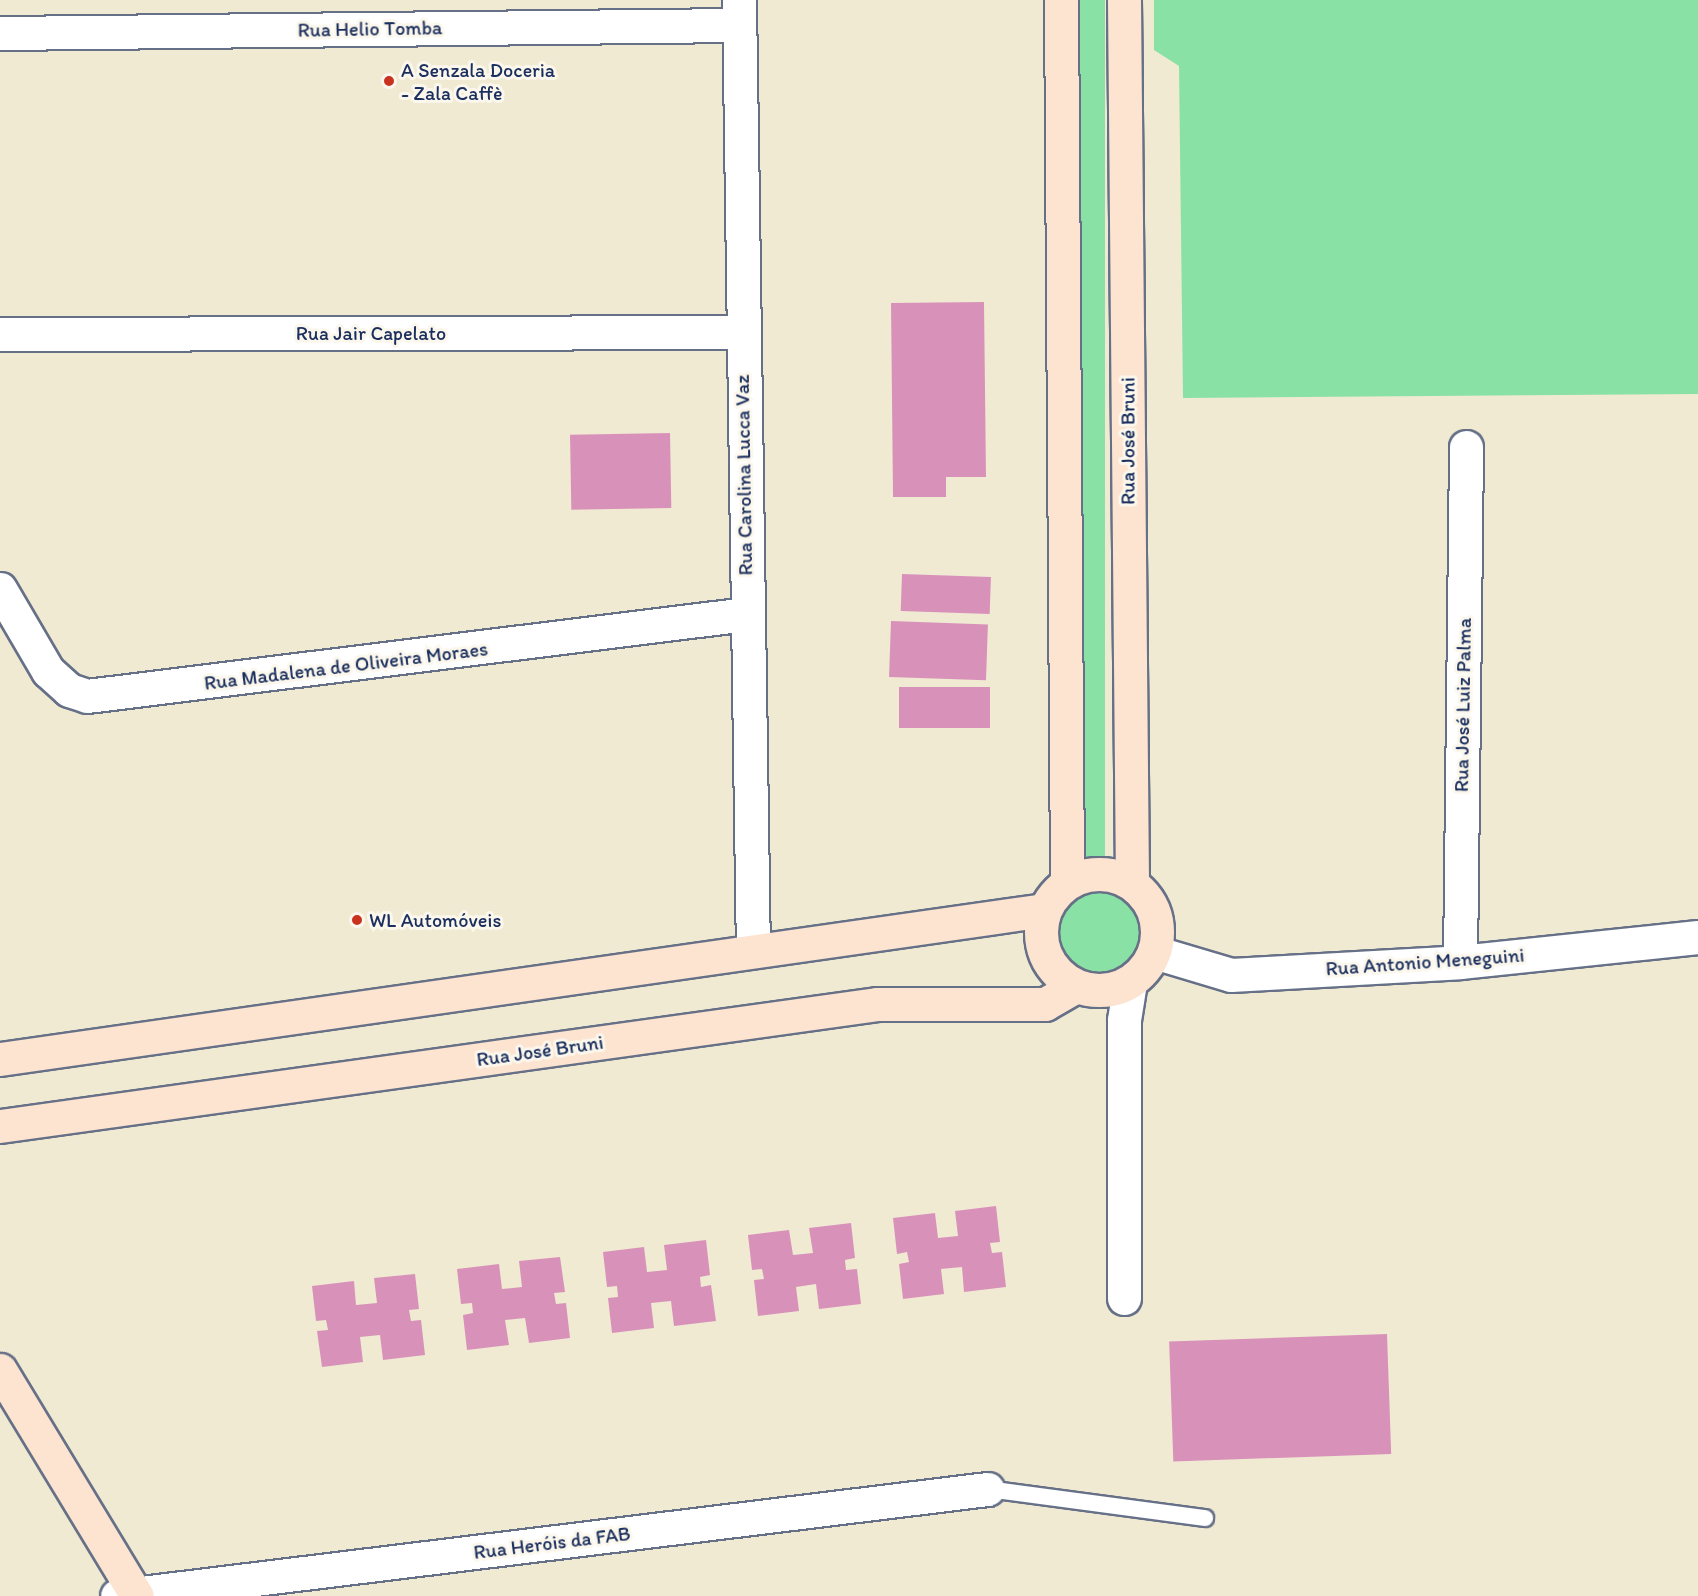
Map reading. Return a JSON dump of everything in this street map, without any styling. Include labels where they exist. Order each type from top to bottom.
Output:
[{"type":"street","points":[[1061,0],[1067,882]]},
{"type":"street","name":"Rua José Bruni","points":[[1124,0],[1132,883]]},
{"type":"street","name":"Rua Helio Tomba","points":[[0,33],[739,13]]},
{"type":"street","name":"Rua Carolina Lucca Vaz","points":[[739,13],[746,614],[753,950]]},
{"type":"street","name":"Rua Jair Capelato","points":[[0,334],[743,332]]},
{"type":"street","name":"Rua José Luiz Palma","points":[[1460,962],[1466,447]]},
{"type":"street","name":"Rua Madalena de Oliveira Moraes","points":[[0,589],[48,671],[69,690],[87,696],[746,614]]},
{"type":"street","points":[[1124,1298],[1124,1020],[1130,982],[1154,952],[1158,933],[1155,914],[1146,896],[1132,883],[1099,873],[1067,882],[1044,910],[1040,932],[1044,954],[1057,973],[1076,986],[1112,989],[1130,982]]},
{"type":"street","points":[[0,1059],[1044,910]]},
{"type":"street","name":"Rua Antonio Meneguini","points":[[1154,952],[1231,975],[1460,962],[1698,937]]},
{"type":"street","name":"Rua José Bruni","points":[[0,1126],[878,1004],[1045,1004],[1076,986]]},
{"type":"street","points":[[0,1370],[130,1595]]},
{"type":"street","name":"Rua Heróis da FAB","points":[[130,1595],[987,1489]]},
{"type":"lane","points":[[987,1489],[1206,1518]]},
{"type":"green space","points":[[1080,0],[1105,0],[1105,864],[1080,864]]},
{"type":"green space","points":[[1154,0],[1698,0],[1698,394],[1183,398],[1179,66],[1154,50]]},
{"type":"green space","points":[[1099,891],[1115,894],[1129,903],[1138,917],[1141,933],[1138,949],[1129,963],[1115,972],[1099,975],[1083,972],[1069,963],[1060,949],[1057,933],[1060,917],[1069,903],[1083,894]]},
{"type":"building","points":[[984,302],[986,477],[946,477],[946,497],[893,497],[891,303]]},
{"type":"building","points":[[670,433],[671,508],[571,510],[570,435]]},
{"type":"building","points":[[902,574],[991,577],[990,614],[901,611]]},
{"type":"building","points":[[891,621],[988,624],[986,680],[889,677]]},
{"type":"building","points":[[899,687],[990,687],[990,728],[899,728]]},
{"type":"building","points":[[996,1206],[1000,1242],[990,1243],[992,1253],[1002,1252],[1006,1287],[964,1292],[962,1267],[941,1269],[944,1294],[903,1299],[899,1264],[909,1262],[907,1252],[897,1254],[893,1218],[935,1213],[938,1238],[958,1236],[955,1211]]},
{"type":"building","points":[[851,1223],[855,1258],[845,1260],[846,1270],[857,1269],[861,1304],[819,1309],[816,1284],[796,1287],[799,1311],[758,1316],[754,1280],[764,1279],[762,1269],[752,1270],[748,1235],[789,1230],[793,1255],[813,1253],[809,1228]]},
{"type":"building","points":[[706,1240],[710,1275],[700,1277],[701,1287],[711,1285],[716,1321],[674,1326],[671,1301],[651,1303],[654,1328],[612,1333],[608,1298],[618,1297],[617,1286],[607,1287],[603,1252],[644,1247],[647,1272],[667,1270],[664,1245]]},
{"type":"building","points":[[560,1257],[565,1292],[554,1293],[556,1304],[566,1303],[570,1338],[529,1343],[525,1318],[505,1320],[509,1345],[467,1350],[463,1315],[473,1313],[472,1303],[461,1304],[457,1269],[499,1264],[502,1289],[522,1287],[519,1261]]},
{"type":"building","points":[[415,1274],[419,1309],[409,1310],[411,1321],[421,1320],[425,1355],[383,1360],[380,1335],[360,1337],[363,1362],[322,1367],[317,1331],[328,1330],[326,1320],[316,1321],[312,1286],[354,1281],[356,1305],[377,1303],[374,1278]]},
{"type":"building","points":[[1387,1334],[1391,1454],[1173,1462],[1169,1342]]},
{"type":"place","name":"A Senzala Doceria - Zala Caffè","points":[[389,81]]},
{"type":"place","name":"WL Automóveis","points":[[357,920]]}]
